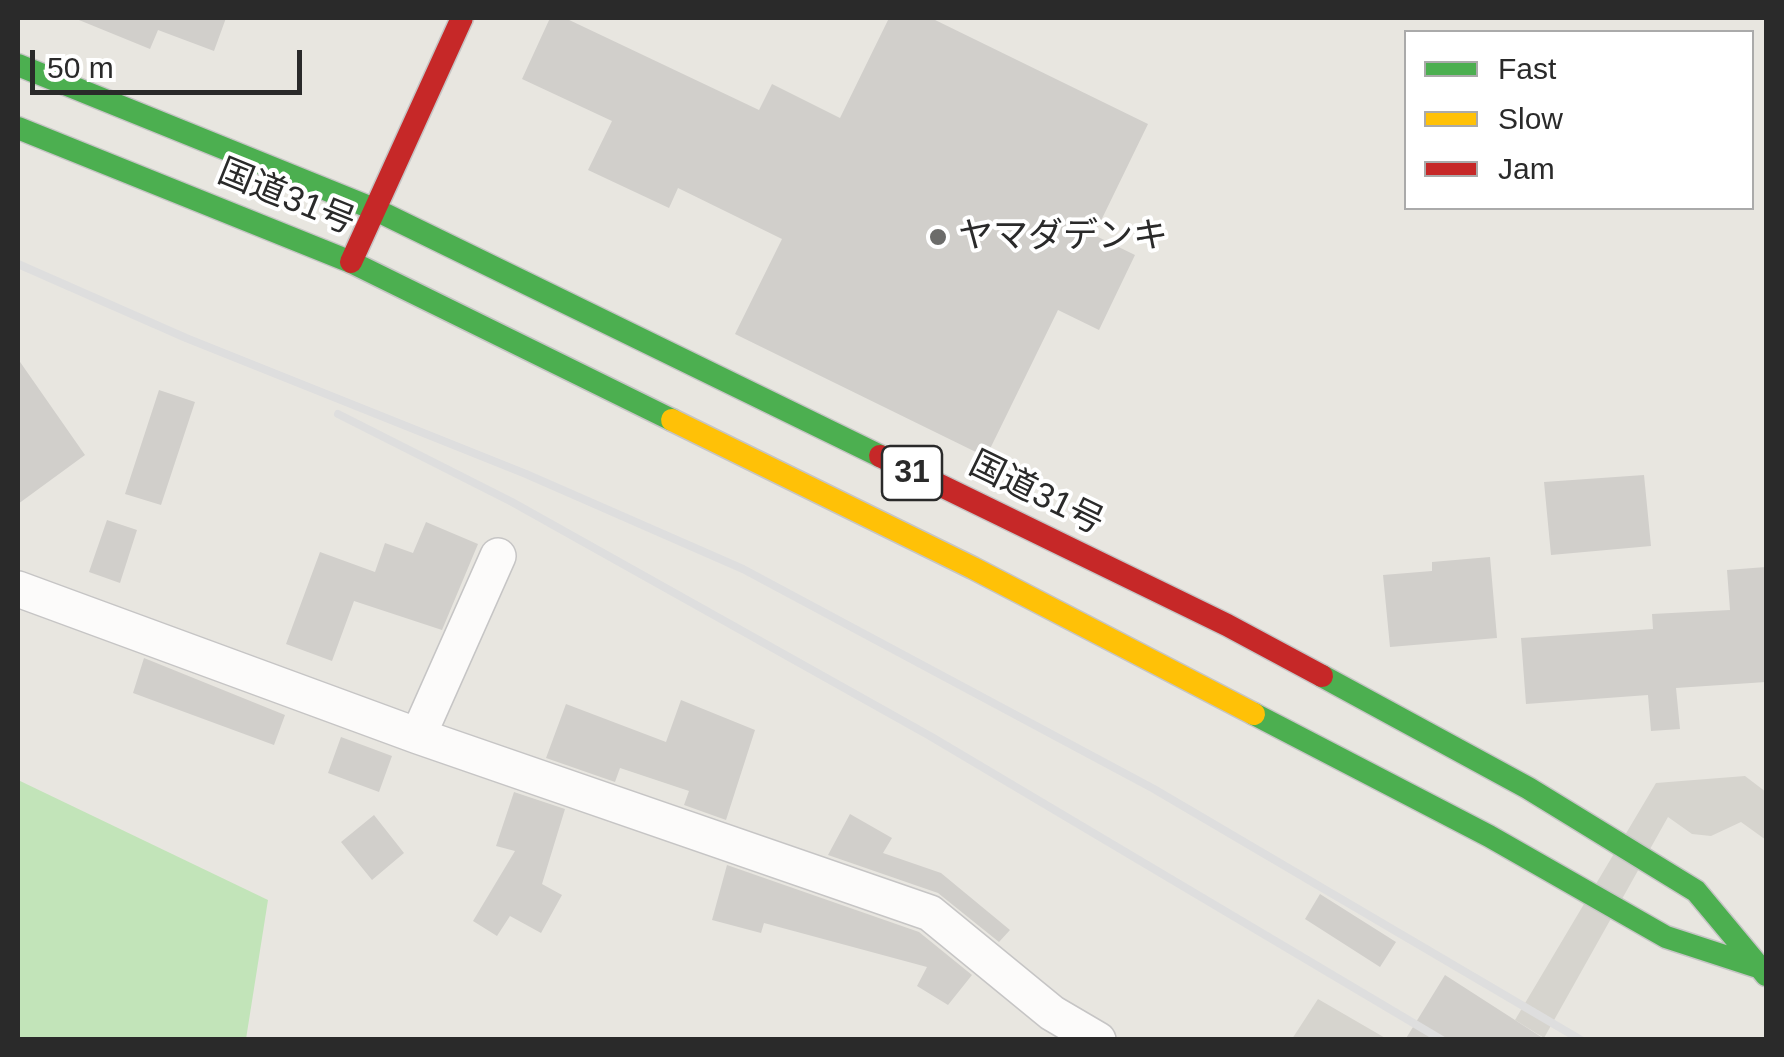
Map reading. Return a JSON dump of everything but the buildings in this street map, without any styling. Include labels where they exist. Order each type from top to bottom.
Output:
[{"type":"main road","points":[[351,262],[462,18]]},
{"type":"main road","name":"国道31号","points":[[18,65],[374,209],[1227,625],[1478,761],[1696,891],[1763,966]]},
{"type":"main road","name":"国道31号","points":[[18,128],[351,262],[973,568],[1489,836],[1666,937],[1763,966]]},
{"type":"main road","points":[[1763,966],[1766,934]]},
{"type":"street","points":[[418,736],[498,556]]},
{"type":"street","points":[[18,590],[418,736],[930,913],[1052,1013],[1098,1040]]},
{"type":"green space","points":[[18,780],[268,900],[246,1039],[18,1039]]},
{"type":"shaded area","points":[[1745,776],[1766,792],[1766,840],[1741,822],[1711,836],[1692,834],[1668,817],[1544,1038],[1515,1020],[1656,783]]},
{"type":"shaded area","points":[[1318,999],[1387,1039],[1292,1039]]},
{"type":"railway","points":[[18,264],[186,338],[526,474],[743,569],[1154,789],[1581,1040]]},
{"type":"railway","points":[[338,414],[512,502],[930,736],[1442,1040]]},
{"type":"traffic: fast","points":[[18,65],[374,209],[880,456]]},
{"type":"traffic: fast","points":[[18,128],[351,262],[672,420]]},
{"type":"traffic: fast","points":[[1322,676],[1528,788],[1696,891],[1766,975]]},
{"type":"traffic: fast","points":[[1254,714],[1489,836],[1666,937],[1755,966]]},
{"type":"traffic: slow","points":[[672,420],[973,568],[1254,714]]},
{"type":"traffic: jam","points":[[351,262],[462,18]]},
{"type":"traffic: jam","points":[[880,456],[1227,625],[1322,676]]},
{"type":"place","name":"ヤマダデンキ","points":[[938,237]]}]
